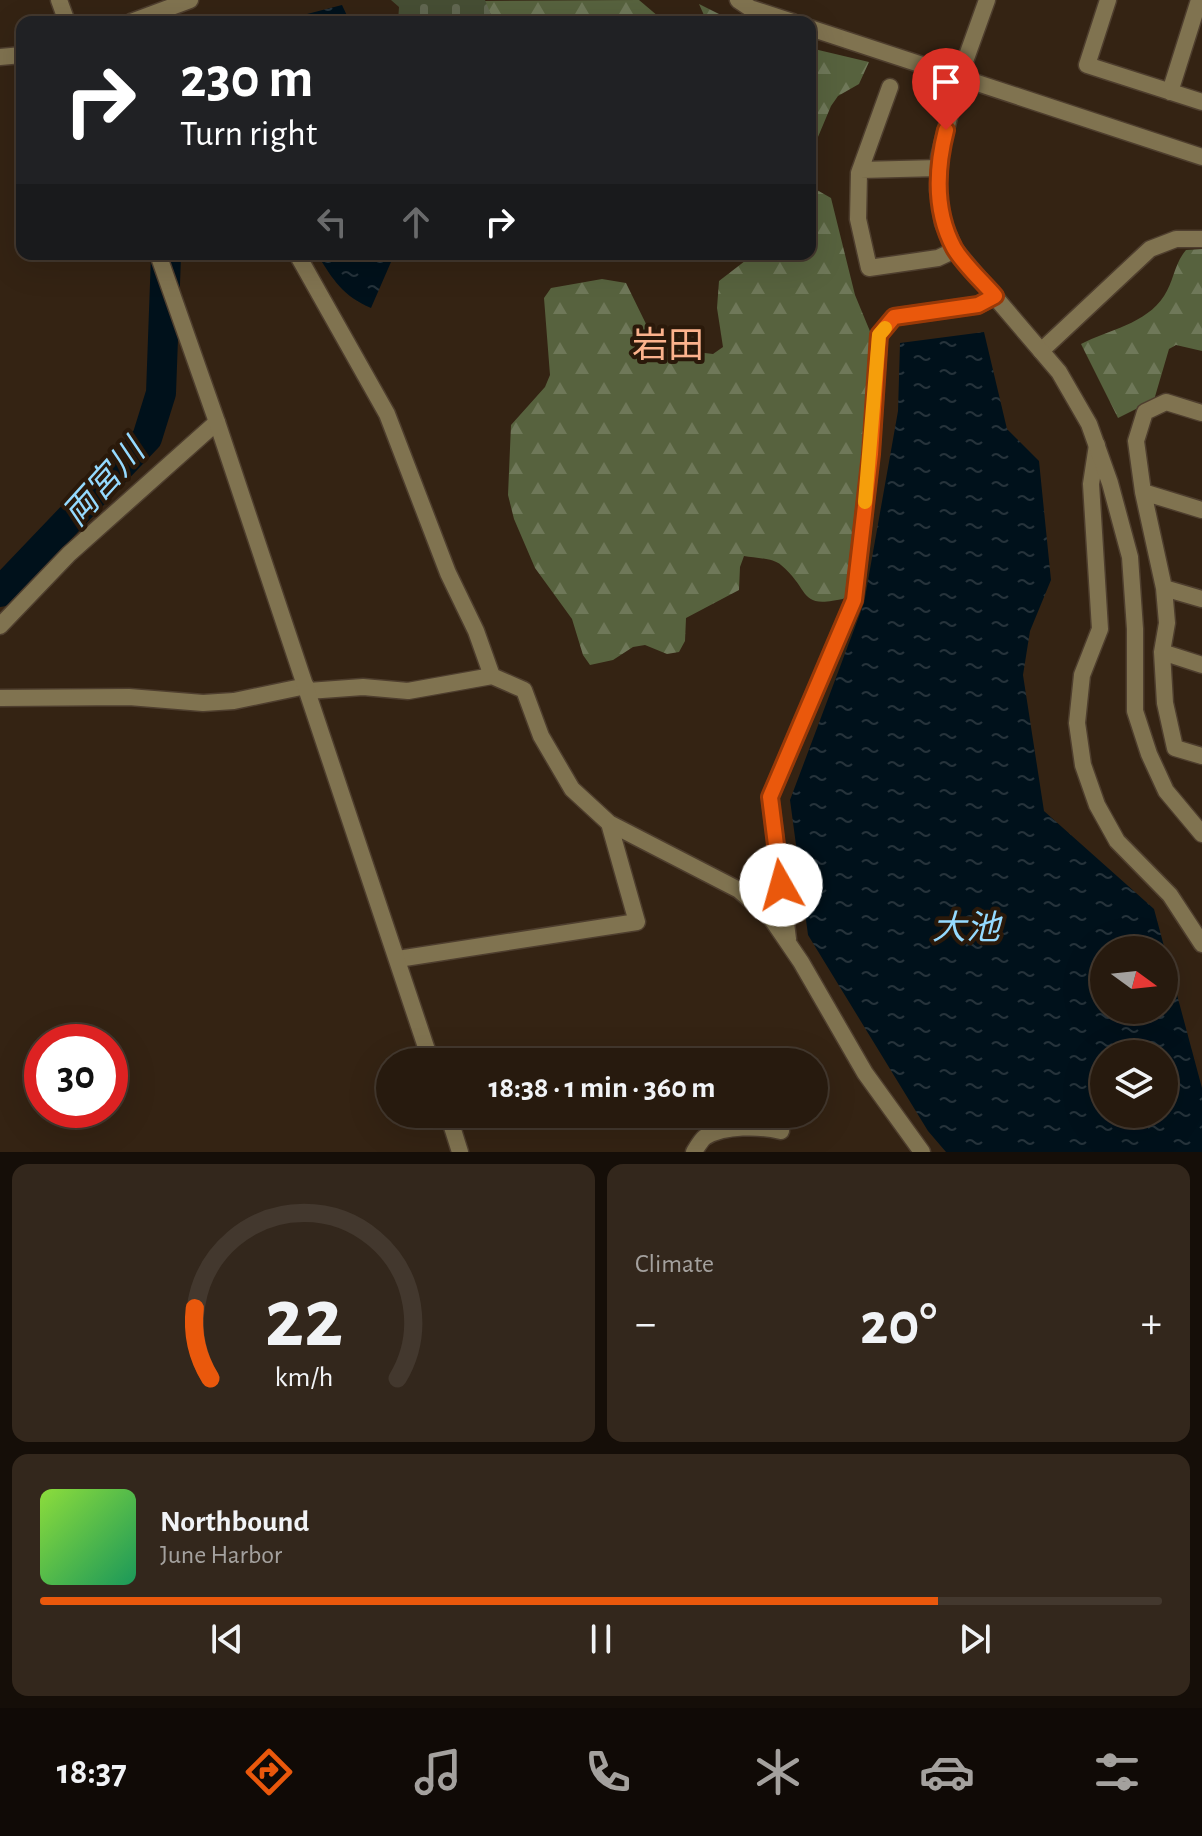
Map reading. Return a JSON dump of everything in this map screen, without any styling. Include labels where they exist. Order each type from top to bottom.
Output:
[{"type":"street","points":[[162,16],[190,0]]},
{"type":"street","points":[[738,0],[750,8],[775,16]]},
{"type":"street","points":[[987,0],[959,78],[939,157],[938,190],[943,223],[955,250],[1059,372],[1089,424],[1130,557],[1135,629],[1135,711],[1149,754],[1166,791],[1202,834]]},
{"type":"street","points":[[1108,0],[1087,65],[1202,102]]},
{"type":"street","points":[[1170,92],[1199,0]]},
{"type":"street","points":[[816,30],[1202,157]]},
{"type":"street","points":[[890,87],[860,170],[858,219],[869,268],[938,258],[955,250]]},
{"type":"street","points":[[860,170],[939,168]]},
{"type":"street","points":[[1041,351],[1150,249],[1176,239],[1202,239]]},
{"type":"street","points":[[160,260],[427,1048]]},
{"type":"street","points":[[300,260],[387,414],[448,573],[476,631],[492,676]]},
{"type":"street","points":[[788,943],[770,797],[854,600],[871,454],[879,335],[894,317],[978,305],[995,296]]},
{"type":"street","points":[[1202,413],[1166,402],[1145,412],[1136,441],[1143,492],[1164,588],[1167,623],[1162,652],[1165,703],[1175,748],[1202,756]]},
{"type":"street","points":[[0,626],[69,554],[217,422]]},
{"type":"street","points":[[1097,445],[1091,484],[1100,629],[1082,675],[1077,723],[1083,765],[1097,805],[1117,841],[1170,895],[1202,944]]},
{"type":"street","points":[[1143,492],[1202,510]]},
{"type":"street","points":[[1164,588],[1202,599]]},
{"type":"street","points":[[1162,652],[1202,665]]},
{"type":"street","points":[[0,698],[129,697],[203,703],[234,701],[307,688],[363,687],[408,691],[492,676],[524,690],[541,736],[572,789],[609,823],[739,890],[771,918],[865,1073],[922,1152]]},
{"type":"street","points":[[398,959],[637,922],[609,823]]},
{"type":"street","points":[[452,1128],[460,1152]]},
{"type":"street","points":[[694,1152],[704,1137],[731,1129],[768,1128],[781,1131]]},
{"type":"green space","points":[[391,0],[485,0],[492,16],[398,16],[399,7]]},
{"type":"green space","points":[[639,0],[658,16],[492,16],[484,1]]},
{"type":"green space","points":[[699,4],[723,16],[704,16]]},
{"type":"green space","points":[[816,49],[869,62],[859,84],[838,96],[816,142]]},
{"type":"green space","points":[[816,189],[831,198],[855,295],[874,341],[846,598],[820,602],[812,600],[778,563],[744,556],[739,590],[686,618],[685,641],[679,652],[667,654],[645,645],[633,647],[613,660],[590,665],[583,655],[572,619],[535,568],[514,519],[508,495],[511,425],[545,387],[550,375],[544,298],[551,288],[602,279],[626,283],[648,328],[664,348],[713,354],[723,347],[717,308],[719,281],[746,260],[816,260]]},
{"type":"green space","points":[[1202,249],[1202,351],[1176,345],[1169,349],[1154,400],[1118,418],[1081,344],[1137,320],[1156,306],[1186,250]]},
{"type":"water","points":[[342,5],[347,16],[299,16]]},
{"type":"water","points":[[321,260],[393,260],[371,308],[353,298]]},
{"type":"water","name":"大池","points":[[984,332],[1007,429],[1039,461],[1051,580],[1030,631],[1023,675],[1044,811],[1154,909],[1161,936],[1090,936],[1090,1024],[1178,1024],[1178,998],[1202,1088],[1202,1152],[946,1152],[928,1131],[808,935],[790,800],[864,603],[898,411],[900,343]]},
{"type":"waterway","name":"両宮川","points":[[0,592],[147,438],[161,393],[166,260]]},
{"type":"slow traffic","points":[[865,502],[879,335],[885,328]]},
{"type":"district","name":"岩田","points":[[668,344]]},
{"type":"route","points":[[781,885],[770,797],[854,600],[871,454],[879,335],[894,317],[978,305],[995,296],[955,250],[943,223],[938,190],[939,157],[946,130]]}]
